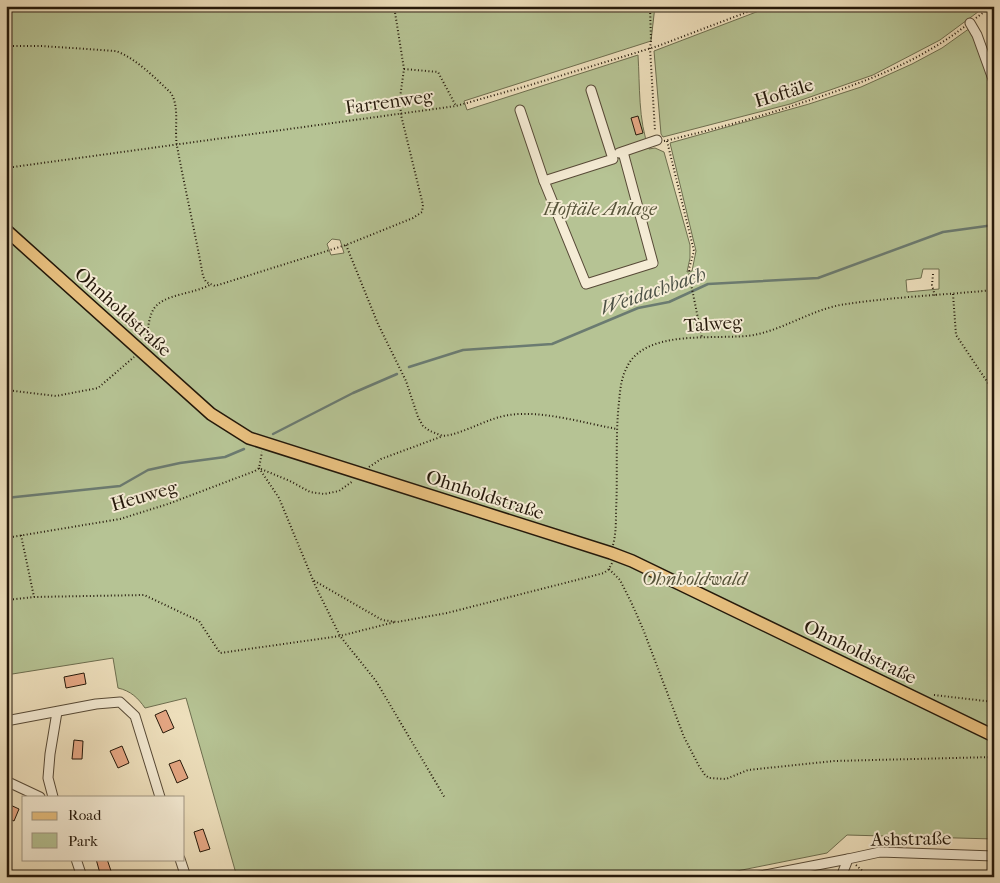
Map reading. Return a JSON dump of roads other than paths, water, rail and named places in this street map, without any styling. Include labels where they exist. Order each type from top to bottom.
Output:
[{"type":"main road","name":"Ohnholdstraße","points":[[6,230],[210,414],[249,438],[613,554],[650,569],[994,736]]},
{"type":"street","points":[[970,23],[977,35],[993,80]]},
{"type":"street","points":[[591,90],[612,156]]},
{"type":"street","points":[[520,110],[544,181],[586,284],[653,262],[623,152]]},
{"type":"street","points":[[544,181],[612,159],[612,156],[662,140]]},
{"type":"street","points":[[6,721],[96,704],[120,702],[135,716],[160,796]]},
{"type":"street","points":[[53,796],[48,778],[57,712]]},
{"type":"street","points":[[6,781],[38,796]]},
{"type":"street","name":"Ashstraße","points":[[841,877],[848,859],[880,852],[994,856]]},
{"type":"street","points":[[755,877],[848,859]]},
{"type":"street","points":[[76,860],[82,877]]},
{"type":"street","points":[[180,860],[186,877]]},
{"type":"waterway","name":"Weidachbach","points":[[409,367],[463,350],[552,344],[638,308],[669,302],[708,284],[818,278],[943,232],[994,225]]},
{"type":"waterway","name":"Weidachbach","points":[[273,434],[353,393],[397,374]]},
{"type":"waterway","name":"Weidachbach","points":[[6,498],[120,486],[148,470],[180,463],[225,457],[244,449]]},
{"type":"park label","name":"Hoftäle Anlage","points":[[600,209]]},
{"type":"park label","name":"Ohnholdwald","points":[[694,579]]}]
